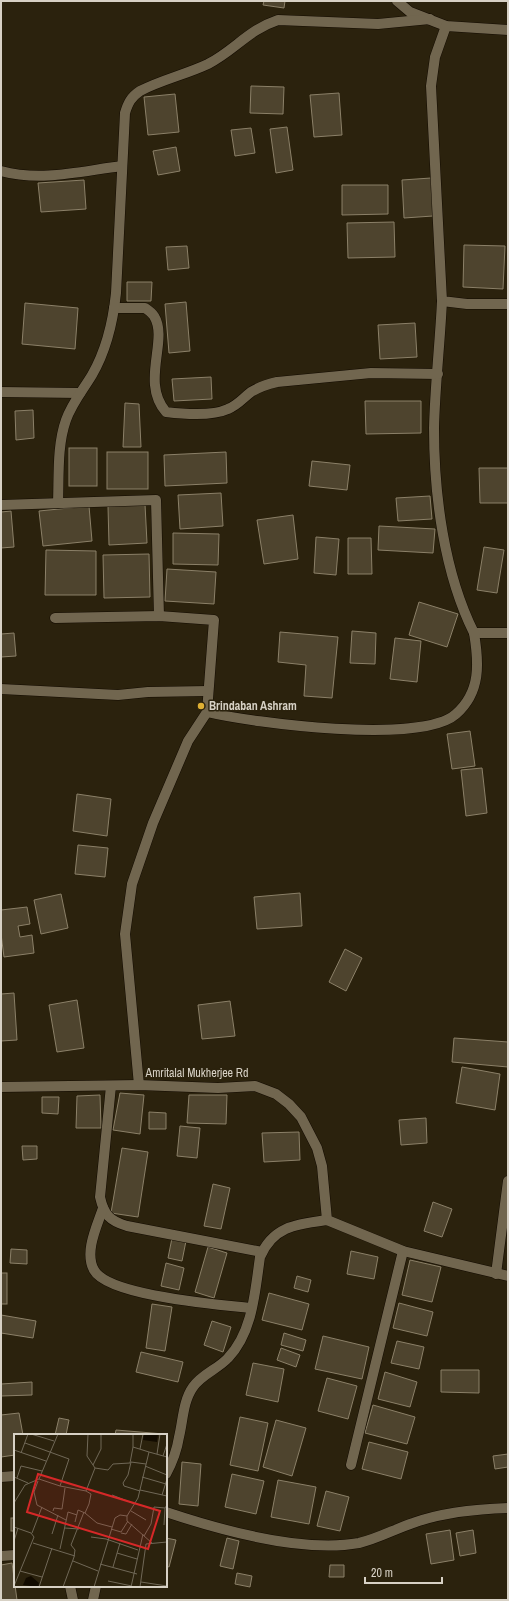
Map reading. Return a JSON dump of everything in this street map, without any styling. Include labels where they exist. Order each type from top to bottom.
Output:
[{"type":"street","points":[[397,1],[410,12],[446,26],[508,30]]},
{"type":"street","points":[[58,502],[59,455],[65,422],[71,405],[92,375],[106,346],[114,308],[125,113],[129,99],[140,91],[208,64],[228,53],[240,41],[262,25],[278,20],[378,24],[430,19]]},
{"type":"street","points":[[207,712],[273,724],[325,729],[399,729],[434,724],[455,716],[468,701],[470,696],[478,670],[478,657],[474,633],[460,601],[454,582],[442,524],[434,428],[442,301],[431,86],[435,57],[446,26]]},
{"type":"street","points":[[1,171],[28,177],[63,175],[122,166]]},
{"type":"street","points":[[442,301],[467,304],[508,304]]},
{"type":"street","points":[[114,308],[145,308],[155,317],[158,333],[154,389],[159,404],[166,412],[181,414],[228,410],[242,401],[251,392],[277,382],[371,373],[438,374]]},
{"type":"street","points":[[1,392],[80,393]]},
{"type":"street","points":[[1,505],[156,500],[159,616]]},
{"type":"street","points":[[55,618],[159,616],[214,620],[207,712],[188,741],[153,823],[132,884],[124,934],[139,1085]]},
{"type":"street","points":[[474,633],[508,633]]},
{"type":"street","points":[[1,689],[118,694],[208,691]]},
{"type":"street","name":"Amritalal Mukherjee Rd","points":[[1,1087],[139,1085],[174,1088],[255,1086],[276,1094],[289,1104],[301,1117],[317,1148],[322,1166],[327,1220]]},
{"type":"street","points":[[111,1086],[100,1197],[103,1208],[108,1217],[115,1222],[262,1252]]},
{"type":"street","points":[[496,1274],[508,1181]]},
{"type":"street","points":[[103,1208],[90,1252],[91,1262],[98,1276],[117,1285],[167,1298],[251,1308]]},
{"type":"street","points":[[167,1471],[179,1438],[184,1410],[193,1387],[208,1373],[227,1360],[238,1348],[246,1330],[262,1252],[272,1236],[298,1224],[327,1220],[403,1251],[508,1276]]},
{"type":"street","points":[[351,1465],[403,1251]]},
{"type":"street","points":[[1,1477],[14,1476]]},
{"type":"street","points":[[167,1512],[201,1523],[279,1540],[315,1546],[333,1546],[360,1542],[413,1522],[460,1512],[508,1508]]},
{"type":"street","points":[[1,1556],[14,1555]]},
{"type":"street","points":[[70,1587],[73,1600]]},
{"type":"street","points":[[93,1600],[96,1587]]},
{"type":"building","points":[[264,1],[285,1],[284,8],[263,5]]},
{"type":"building","points":[[251,86],[284,87],[283,114],[250,113]]},
{"type":"building","points":[[339,93],[342,135],[314,137],[310,95]]},
{"type":"building","points":[[175,94],[179,132],[148,135],[144,97]]},
{"type":"building","points":[[287,127],[293,170],[276,173],[270,129]]},
{"type":"building","points":[[251,128],[255,153],[235,156],[231,130]]},
{"type":"building","points":[[176,147],[180,171],[158,175],[153,151]]},
{"type":"building","points":[[431,178],[433,216],[404,218],[402,180]]},
{"type":"building","points":[[84,180],[86,209],[41,212],[38,183]]},
{"type":"building","points":[[342,185],[388,185],[388,214],[342,215]]},
{"type":"building","points":[[394,222],[395,257],[348,258],[347,223]]},
{"type":"building","points":[[464,245],[505,246],[503,289],[463,287]]},
{"type":"building","points":[[187,246],[189,268],[168,270],[166,247]]},
{"type":"building","points":[[127,282],[152,282],[151,301],[127,301]]},
{"type":"building","points":[[186,302],[190,351],[169,353],[165,304]]},
{"type":"building","points":[[25,303],[78,308],[75,349],[22,344]]},
{"type":"building","points":[[415,323],[417,357],[380,359],[378,325]]},
{"type":"building","points":[[211,377],[212,399],[174,401],[172,379]]},
{"type":"building","points":[[365,401],[421,401],[421,433],[366,434]]},
{"type":"building","points":[[125,403],[139,404],[141,447],[123,447]]},
{"type":"building","points":[[33,410],[34,438],[16,440],[15,411]]},
{"type":"building","points":[[69,448],[97,448],[97,486],[69,486]]},
{"type":"building","points":[[107,452],[148,452],[148,489],[107,489]]},
{"type":"building","points":[[226,452],[227,483],[165,486],[164,455]]},
{"type":"building","points":[[312,461],[350,465],[347,490],[309,486]]},
{"type":"building","points":[[479,468],[508,468],[508,503],[480,503]]},
{"type":"building","points":[[221,493],[223,526],[180,529],[178,495]]},
{"type":"building","points":[[430,496],[432,519],[398,521],[396,498]]},
{"type":"building","points":[[145,504],[147,543],[109,545],[108,506]]},
{"type":"building","points":[[89,506],[92,541],[43,546],[39,511]]},
{"type":"building","points":[[11,511],[14,547],[1,548],[1,512]]},
{"type":"building","points":[[293,515],[298,559],[264,564],[257,520]]},
{"type":"building","points":[[379,526],[435,529],[433,553],[378,550]]},
{"type":"building","points":[[173,533],[219,534],[218,565],[173,564]]},
{"type":"building","points":[[316,537],[339,539],[336,575],[314,573]]},
{"type":"building","points":[[348,538],[371,538],[372,574],[348,574]]},
{"type":"building","points":[[484,547],[504,550],[497,593],[477,590]]},
{"type":"building","points":[[46,550],[96,551],[96,595],[45,595]]},
{"type":"building","points":[[149,554],[150,597],[104,598],[103,555]]},
{"type":"building","points":[[167,569],[216,572],[214,604],[165,601]]},
{"type":"building","points":[[419,602],[458,614],[447,647],[409,635]]},
{"type":"building","points":[[352,631],[376,633],[375,664],[350,663]]},
{"type":"building","points":[[280,632],[338,637],[332,698],[304,696],[306,665],[278,662]]},
{"type":"building","points":[[14,633],[16,656],[1,657],[1,634]]},
{"type":"building","points":[[395,638],[421,641],[417,682],[390,679]]},
{"type":"building","points":[[470,731],[475,766],[452,769],[447,734]]},
{"type":"building","points":[[482,768],[487,813],[466,816],[461,770]]},
{"type":"building","points":[[77,794],[111,799],[107,836],[73,831]]},
{"type":"building","points":[[78,845],[108,848],[105,877],[75,874]]},
{"type":"building","points":[[300,893],[302,926],[257,929],[254,897]]},
{"type":"building","points":[[61,894],[68,928],[41,934],[34,900]]},
{"type":"building","points":[[27,907],[30,924],[18,926],[20,937],[32,935],[34,953],[4,957],[1,934],[1,910]]},
{"type":"building","points":[[345,949],[362,958],[346,991],[329,982]]},
{"type":"building","points":[[14,993],[17,1040],[1,1041],[1,994]]},
{"type":"building","points":[[77,1000],[84,1048],[57,1052],[49,1005]]},
{"type":"building","points":[[230,1001],[235,1036],[202,1039],[198,1005]]},
{"type":"building","points":[[454,1038],[508,1042],[508,1067],[452,1062]]},
{"type":"building","points":[[462,1067],[500,1074],[495,1110],[456,1103]]},
{"type":"building","points":[[120,1093],[144,1095],[140,1134],[113,1130]]},
{"type":"building","points":[[100,1095],[101,1128],[76,1128],[77,1096]]},
{"type":"building","points":[[189,1095],[227,1095],[226,1124],[187,1123]]},
{"type":"building","points":[[42,1097],[59,1097],[58,1114],[42,1113]]},
{"type":"building","points":[[149,1112],[166,1113],[166,1129],[149,1129]]},
{"type":"building","points":[[426,1118],[427,1143],[401,1145],[399,1120]]},
{"type":"building","points":[[180,1126],[200,1128],[197,1158],[177,1156]]},
{"type":"building","points":[[299,1132],[300,1160],[264,1162],[262,1133]]},
{"type":"building","points":[[22,1146],[37,1146],[37,1159],[23,1160]]},
{"type":"building","points":[[122,1148],[148,1152],[138,1217],[111,1213]]},
{"type":"building","points":[[213,1184],[230,1188],[221,1229],[204,1226]]},
{"type":"building","points":[[433,1202],[452,1209],[442,1237],[424,1231]]},
{"type":"building","points":[[172,1238],[186,1241],[182,1261],[168,1258]]},
{"type":"building","points":[[208,1247],[227,1253],[214,1298],[195,1292]]},
{"type":"building","points":[[11,1249],[27,1250],[27,1264],[10,1263]]},
{"type":"building","points":[[351,1251],[378,1257],[374,1279],[347,1274]]},
{"type":"building","points":[[410,1260],[441,1267],[432,1302],[402,1295]]},
{"type":"building","points":[[166,1263],[184,1268],[179,1290],[161,1286]]},
{"type":"building","points":[[1,1273],[7,1273],[7,1304],[1,1304]]},
{"type":"building","points":[[297,1276],[311,1280],[308,1292],[294,1288]]},
{"type":"building","points":[[269,1293],[309,1304],[302,1330],[262,1320]]},
{"type":"building","points":[[399,1303],[433,1312],[427,1336],[393,1328]]},
{"type":"building","points":[[152,1304],[172,1307],[165,1351],[146,1348]]},
{"type":"building","points":[[1,1315],[36,1321],[33,1338],[1,1333]]},
{"type":"building","points":[[212,1321],[231,1327],[223,1352],[204,1345]]},
{"type":"building","points":[[284,1333],[306,1340],[303,1351],[281,1345]]},
{"type":"building","points":[[323,1336],[369,1347],[362,1379],[315,1369]]},
{"type":"building","points":[[397,1341],[424,1347],[419,1369],[391,1363]]},
{"type":"building","points":[[281,1348],[300,1355],[296,1367],[277,1360]]},
{"type":"building","points":[[141,1352],[183,1362],[178,1382],[136,1372]]},
{"type":"building","points":[[253,1363],[284,1369],[278,1402],[246,1395]]},
{"type":"building","points":[[441,1370],[479,1370],[479,1393],[441,1392]]},
{"type":"building","points":[[385,1372],[417,1382],[410,1407],[378,1399]]},
{"type":"building","points":[[327,1378],[357,1386],[348,1419],[318,1411]]},
{"type":"building","points":[[32,1382],[32,1395],[1,1396],[1,1384]]},
{"type":"building","points":[[373,1405],[415,1417],[407,1444],[365,1433]]},
{"type":"building","points":[[19,1413],[23,1434],[14,1434],[14,1455],[1,1457],[1,1415]]},
{"type":"building","points":[[240,1417],[268,1423],[258,1471],[230,1465]]},
{"type":"building","points":[[59,1418],[69,1420],[66,1434],[55,1434]]},
{"type":"building","points":[[276,1420],[306,1428],[292,1476],[263,1467]]},
{"type":"building","points":[[116,1430],[164,1434],[115,1434]]},
{"type":"building","points":[[369,1442],[408,1452],[401,1479],[362,1469]]},
{"type":"building","points":[[508,1454],[508,1467],[495,1469],[493,1456]]},
{"type":"building","points":[[182,1462],[201,1464],[198,1506],[179,1504]]},
{"type":"building","points":[[232,1474],[264,1481],[256,1514],[225,1507]]},
{"type":"building","points":[[278,1480],[316,1487],[309,1524],[271,1517]]},
{"type":"building","points":[[326,1491],[349,1497],[340,1531],[317,1526]]},
{"type":"building","points":[[11,1518],[14,1518],[14,1531],[11,1531]]},
{"type":"building","points":[[450,1530],[454,1560],[431,1564],[426,1534]]},
{"type":"building","points":[[473,1530],[476,1553],[460,1556],[456,1533]]},
{"type":"building","points":[[167,1538],[176,1540],[169,1567],[167,1566]]},
{"type":"building","points":[[227,1538],[239,1541],[233,1569],[220,1566]]},
{"type":"building","points":[[12,1563],[14,1587],[15,1587],[17,1600],[1,1600],[1,1565]]},
{"type":"building","points":[[330,1565],[344,1565],[344,1577],[329,1577]]},
{"type":"building","points":[[237,1573],[252,1576],[250,1587],[235,1584]]},
{"type":"place","name":"Brindaban Ashram","points":[[201,706]]}]
